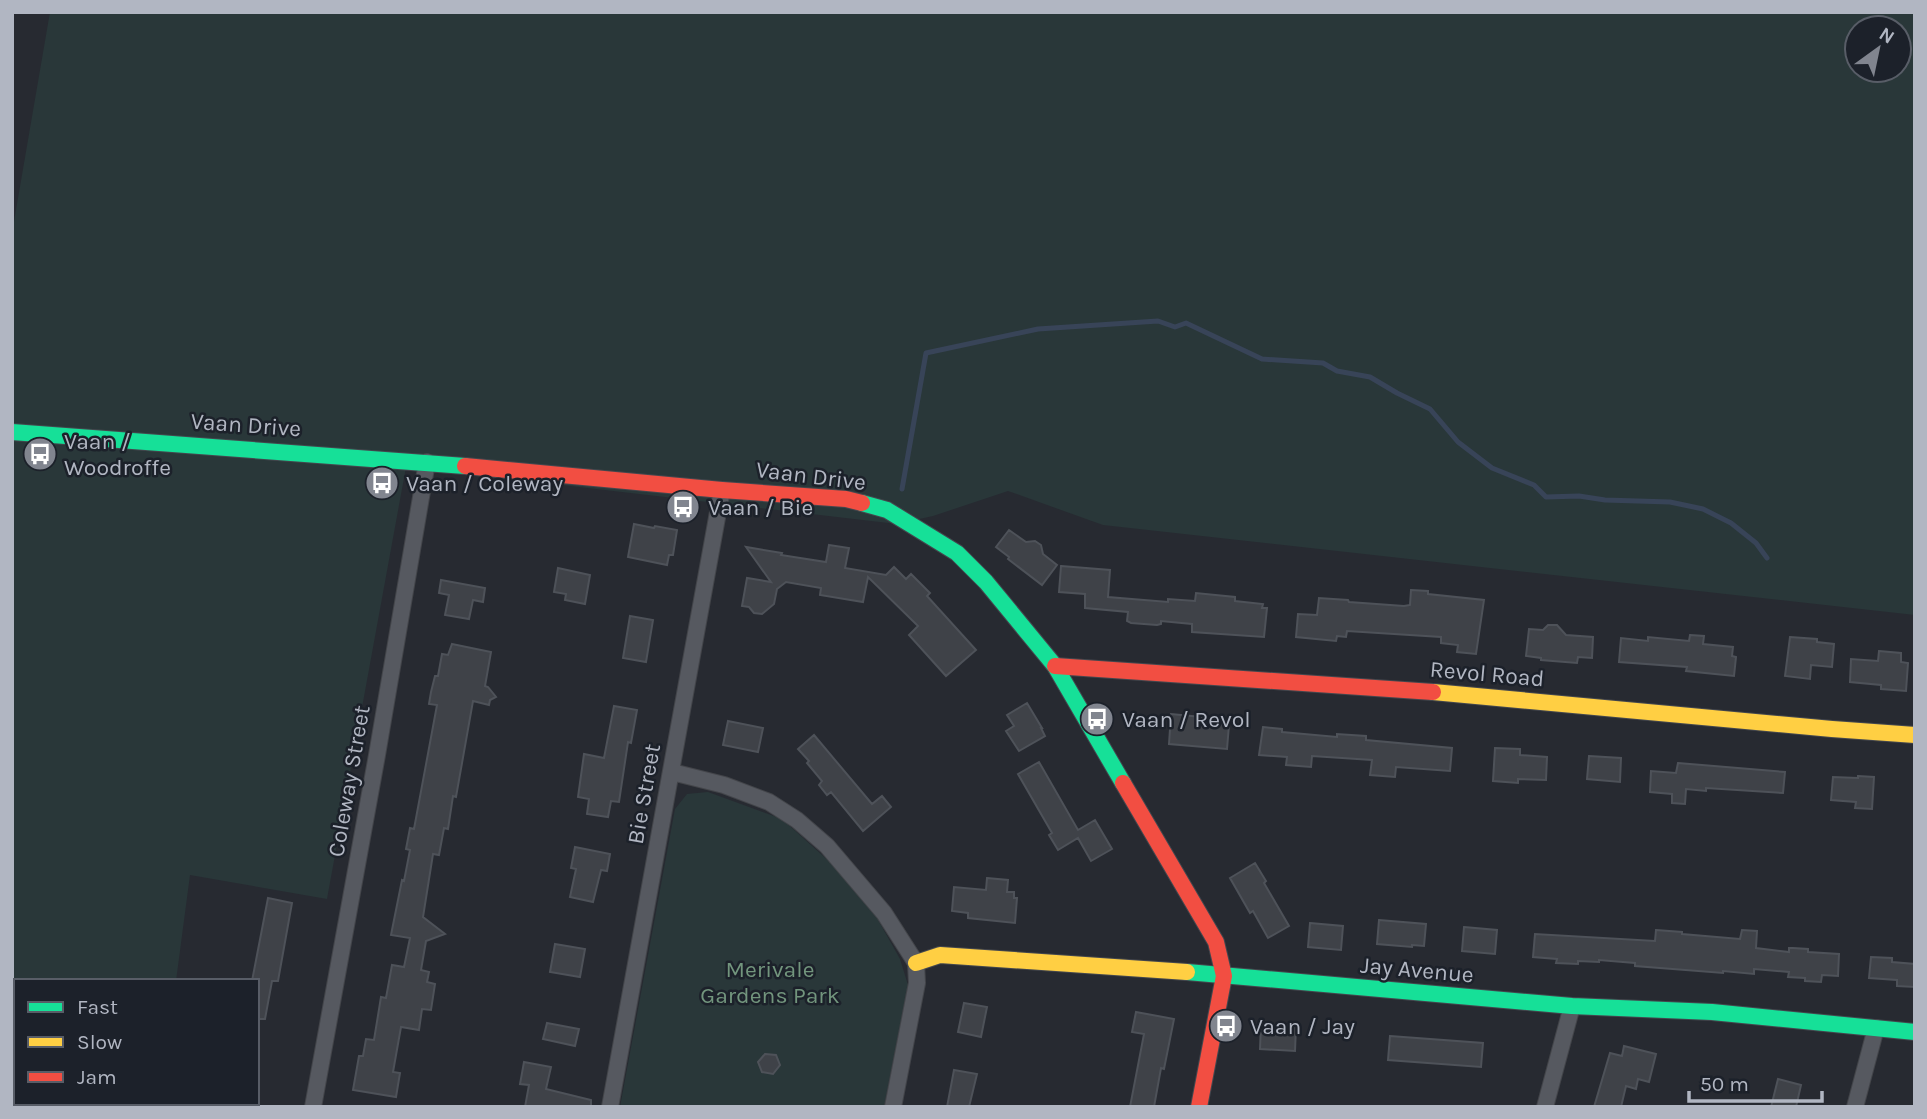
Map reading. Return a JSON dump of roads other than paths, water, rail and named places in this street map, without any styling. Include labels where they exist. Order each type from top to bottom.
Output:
[{"type":"street","name":"Vaan Drive","points":[[12,432],[427,462],[846,499],[887,510],[957,553],[986,582],[1055,666],[1216,942],[1224,976],[1199,1107]]},
{"type":"street","name":"Coleway Street","points":[[313,1107],[427,462]]},
{"type":"street","name":"Bie Street","points":[[610,1107],[722,490]]},
{"type":"street","name":"Revol Road","points":[[1055,666],[1463,694],[1832,729],[1915,734]]},
{"type":"street","points":[[672,772],[724,785],[769,802],[827,846],[884,913],[916,963],[917,983],[894,1107]]},
{"type":"street","name":"Jay Avenue","points":[[916,963],[940,955],[1195,973],[1572,1006],[1712,1012],[1915,1032]]},
{"type":"street","points":[[1545,1107],[1572,1006]]},
{"type":"street","points":[[1855,1107],[1876,1028]]},
{"type":"waterway","points":[[902,489],[926,353],[1038,329],[1158,321],[1175,327],[1186,323],[1262,359],[1323,363],[1337,371],[1370,377],[1430,409],[1458,442],[1492,468],[1534,485],[1546,497],[1579,496],[1605,500],[1670,502],[1703,509],[1731,523],[1756,543],[1767,558]]},
{"type":"place","name":"Vaan / Woodroffe","points":[[40,454]]},
{"type":"place","name":"Vaan / Coleway","points":[[382,483]]},
{"type":"place","name":"Vaan / Bie","points":[[683,507]]},
{"type":"place","name":"Vaan / Revol","points":[[1097,719]]},
{"type":"place","name":"Vaan / Jay","points":[[1226,1026]]},
{"type":"park label","name":"Merivale Gardens Park","points":[[770,982]]}]
